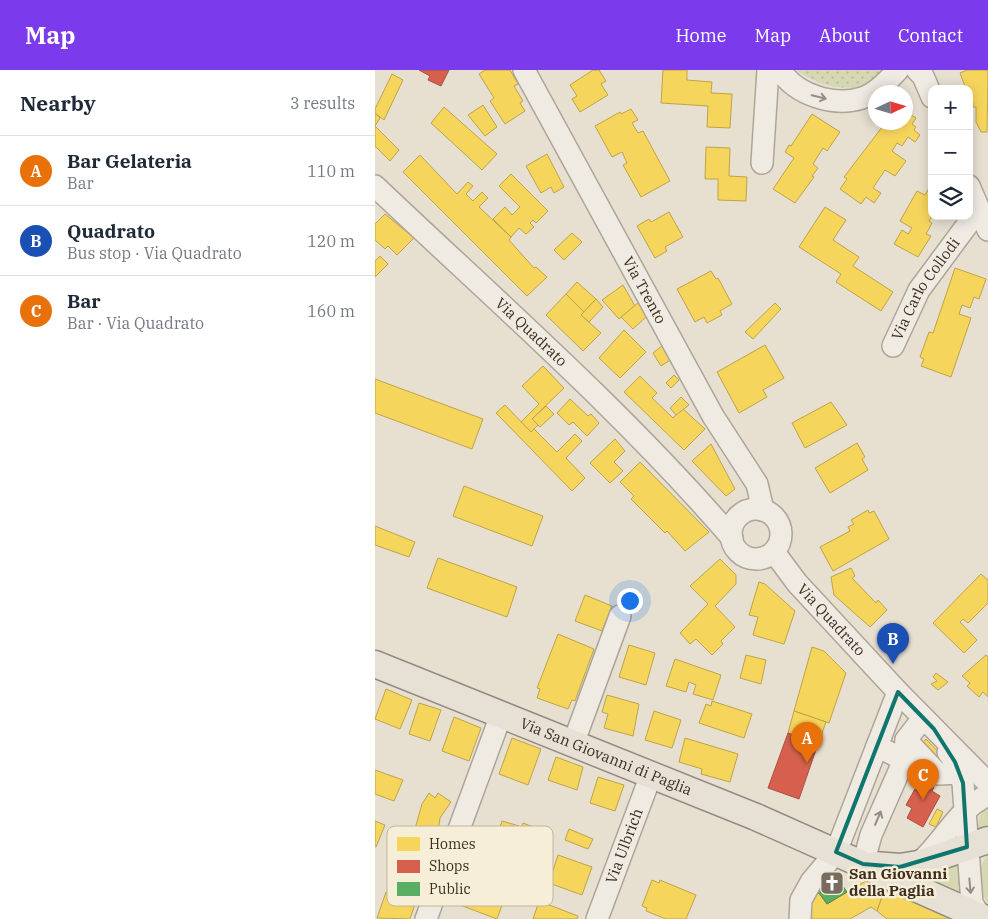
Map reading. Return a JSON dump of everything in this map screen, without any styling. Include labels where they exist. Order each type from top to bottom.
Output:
[{"type":"main road","name":"Via San Giovanni di Paglia","points":[[376,670],[501,715],[756,816],[985,919]]},
{"type":"main road","points":[[863,864],[900,867],[918,864],[977,844]]},
{"type":"street","name":"Via Trento","points":[[524,70],[713,416],[757,484],[763,510]]},
{"type":"street","points":[[762,163],[768,70]]},
{"type":"street","points":[[780,70],[794,86],[814,97],[837,101],[863,98],[883,85],[898,70]]},
{"type":"street","points":[[917,70],[923,76],[928,88]]},
{"type":"street","name":"Via Quadrato","points":[[375,186],[685,483],[732,538],[739,552],[752,559],[760,559],[774,552],[797,583],[929,724]]},
{"type":"street","points":[[973,196],[988,230]]},
{"type":"street","name":"Via Carlo Collodi","points":[[893,346],[919,290],[979,210]]},
{"type":"street","name":"Via Quadrato","points":[[685,483],[727,513],[738,518]]},
{"type":"street","points":[[732,538],[732,531],[738,518],[749,511],[763,510],[777,520],[780,528],[781,537],[774,552]]},
{"type":"street","points":[[573,744],[620,616]]},
{"type":"street","points":[[799,919],[801,900],[811,882],[836,852],[898,692]]},
{"type":"street","points":[[460,826],[501,715]]},
{"type":"street","points":[[863,864],[871,834],[905,750],[929,724]]},
{"type":"street","points":[[929,724],[961,773],[964,812],[977,844],[972,903],[985,919]]},
{"type":"street","points":[[929,724],[988,783]]},
{"type":"street","points":[[877,746],[905,750],[938,774],[961,773]]},
{"type":"street","name":"Via Ulbrich","points":[[597,919],[651,775]]},
{"type":"street","points":[[918,864],[928,855],[964,812],[988,795]]},
{"type":"street","points":[[426,919],[431,906]]},
{"type":"highlighted area","points":[[898,692],[934,729],[955,762],[963,783],[967,847],[900,867],[863,864],[836,852]]},
{"type":"green space","points":[[796,70],[887,70],[877,79],[866,84],[842,88],[818,82]]},
{"type":"green space","points":[[988,806],[988,832],[975,837],[980,815]]},
{"type":"green space","points":[[988,855],[988,904],[982,892],[980,873],[981,866]]},
{"type":"green space","points":[[962,861],[965,895],[925,877],[924,874]]},
{"type":"building: Homes","points":[[485,70],[510,70],[518,84],[514,86],[523,101],[520,103],[525,111],[505,124],[490,101],[494,98],[479,74]]},
{"type":"building: Homes","points":[[593,70],[599,70],[606,81],[601,84],[608,95],[580,112],[572,99],[577,96],[570,85]]},
{"type":"building: Homes","points":[[663,70],[687,70],[687,80],[712,82],[711,93],[732,94],[730,128],[707,127],[708,106],[661,103]]},
{"type":"building: Homes","points":[[967,70],[988,70],[987,132],[981,132],[976,122],[976,107],[973,107],[973,85],[964,85],[960,73]]},
{"type":"building: Homes","points":[[392,74],[403,80],[384,120],[375,113],[375,109]]},
{"type":"building: Homes","points":[[483,105],[497,127],[485,136],[468,115]]},
{"type":"building: Homes","points":[[444,107],[497,154],[482,170],[431,123]]},
{"type":"building: Homes","points":[[631,109],[638,120],[632,123],[638,133],[643,131],[670,181],[641,197],[623,165],[627,163],[622,152],[612,157],[595,126],[620,112],[621,114]]},
{"type":"building: Homes","points":[[375,113],[380,118],[375,126]]},
{"type":"building: Homes","points":[[812,114],[840,132],[827,151],[823,148],[813,164],[818,168],[812,176],[814,177],[795,203],[773,189],[794,158],[785,152]]},
{"type":"building: Homes","points":[[913,125],[916,127],[914,130],[920,135],[915,142],[908,137],[902,146],[897,143],[892,151],[906,161],[895,176],[885,170],[873,188],[881,193],[874,203],[866,197],[861,204],[840,189],[847,179],[844,177],[880,130],[913,130]]},
{"type":"building: Homes","points":[[375,126],[399,150],[390,161],[375,146]]},
{"type":"building: Homes","points":[[706,147],[730,148],[729,176],[747,177],[746,201],[718,200],[718,179],[705,179]]},
{"type":"building: Homes","points":[[547,154],[564,187],[554,193],[551,187],[541,193],[526,166]]},
{"type":"building: Homes","points":[[420,155],[457,194],[468,182],[473,186],[466,194],[473,201],[482,192],[488,198],[479,207],[511,237],[509,240],[534,268],[536,267],[547,277],[527,296],[403,172]]},
{"type":"building: Homes","points":[[511,174],[548,211],[536,223],[533,220],[530,223],[534,227],[526,234],[519,228],[511,237],[493,219],[505,207],[512,215],[520,207],[499,186]]},
{"type":"building: Homes","points":[[928,190],[928,220],[932,223],[926,234],[931,236],[918,257],[894,244],[902,230],[908,234],[912,228],[900,221],[917,191],[925,195]]},
{"type":"building: Homes","points":[[825,207],[846,220],[833,240],[859,257],[853,266],[893,292],[881,311],[836,282],[841,274],[799,247]]},
{"type":"building: Homes","points":[[669,212],[683,237],[665,247],[667,251],[655,258],[637,226],[649,219],[651,222]]},
{"type":"building: Homes","points":[[385,214],[414,238],[397,255],[388,246],[385,249],[375,240],[375,224]]},
{"type":"building: Homes","points":[[572,233],[582,242],[564,260],[554,250]]},
{"type":"building: Homes","points":[[380,256],[388,264],[375,277],[375,261]]},
{"type":"building: Homes","points":[[955,268],[986,279],[979,299],[974,297],[970,308],[962,305],[959,314],[971,318],[951,377],[921,366],[924,359],[920,357],[929,332],[933,333]]},
{"type":"building: Homes","points":[[711,271],[716,279],[718,278],[732,304],[720,311],[722,315],[707,323],[704,317],[695,322],[677,289]]},
{"type":"building: Homes","points":[[577,282],[596,299],[584,312],[566,294]]},
{"type":"building: Homes","points":[[623,285],[635,306],[619,319],[602,300]]},
{"type":"building: Homes","points":[[566,294],[584,312],[581,315],[601,333],[583,351],[546,315]]},
{"type":"building: Homes","points":[[596,299],[603,307],[589,322],[581,315]]},
{"type":"building: Homes","points":[[639,302],[647,316],[633,329],[621,317]]},
{"type":"building: Homes","points":[[775,303],[781,309],[753,339],[745,332]]},
{"type":"building: Homes","points":[[624,330],[646,352],[620,378],[599,358]]},
{"type":"building: Homes","points":[[765,345],[784,378],[763,390],[767,397],[739,413],[717,372]]},
{"type":"building: Homes","points":[[662,346],[672,359],[661,366],[653,353]]},
{"type":"building: Homes","points":[[543,366],[564,388],[532,419],[538,425],[531,432],[521,422],[539,404],[522,386]]},
{"type":"building: Homes","points":[[674,375],[679,380],[671,388],[666,383]]},
{"type":"building: Homes","points":[[640,376],[657,393],[652,398],[673,418],[682,408],[705,429],[684,450],[624,392]]},
{"type":"building: Homes","points":[[375,379],[483,419],[472,449],[375,413]]},
{"type":"building: Homes","points":[[681,397],[689,405],[676,415],[670,408]]},
{"type":"building: Homes","points":[[570,399],[588,416],[591,414],[599,423],[587,436],[573,422],[569,425],[557,413]]},
{"type":"building: Homes","points":[[831,402],[847,425],[805,448],[792,423]]},
{"type":"building: Homes","points":[[505,405],[531,432],[534,429],[557,452],[575,434],[582,441],[566,458],[585,478],[572,491],[496,413]]},
{"type":"building: Homes","points":[[546,406],[554,414],[540,427],[532,419]]},
{"type":"building: Homes","points":[[615,439],[625,451],[614,462],[623,471],[610,483],[590,463]]},
{"type":"building: Homes","points":[[857,443],[865,457],[862,459],[868,470],[830,493],[815,468]]},
{"type":"building: Homes","points":[[711,444],[735,489],[726,496],[692,461]]},
{"type":"building: Homes","points":[[640,462],[709,532],[685,551],[667,531],[665,533],[631,499],[634,496],[620,482]]},
{"type":"building: Homes","points":[[464,486],[543,516],[532,546],[453,516]]},
{"type":"building: Homes","points":[[868,510],[869,513],[874,511],[889,539],[833,571],[820,547],[850,531],[848,527],[854,524],[851,520]]},
{"type":"building: Homes","points":[[375,526],[415,542],[409,557],[375,545]]},
{"type":"building: Homes","points":[[438,558],[517,587],[507,617],[427,588]]},
{"type":"building: Homes","points":[[720,559],[736,575],[736,584],[715,606],[735,627],[721,641],[723,644],[712,655],[696,639],[690,644],[680,633],[708,604],[690,586]]},
{"type":"building: Homes","points":[[851,568],[855,576],[852,578],[876,603],[878,600],[887,610],[870,627],[834,595],[831,577]]},
{"type":"building: Homes","points":[[981,574],[988,580],[988,603],[968,623],[963,619],[960,622],[977,640],[964,653],[933,623]]},
{"type":"building: Homes","points":[[759,582],[765,584],[795,611],[784,644],[753,635],[758,617],[749,615]]},
{"type":"building: Homes","points":[[585,595],[612,606],[602,631],[575,621]]},
{"type":"building: Homes","points":[[558,634],[594,649],[575,701],[572,700],[568,709],[537,698],[540,689],[537,688]]},
{"type":"building: Homes","points":[[629,645],[655,653],[646,685],[619,677]]},
{"type":"building: Homes","points":[[812,647],[824,651],[846,673],[829,723],[794,711]]},
{"type":"building: Homes","points":[[746,655],[766,660],[761,684],[740,678]]},
{"type":"building: Homes","points":[[986,655],[988,657],[988,697],[983,692],[979,697],[967,686],[970,683],[962,676]]},
{"type":"building: Homes","points":[[675,659],[721,675],[713,700],[693,694],[696,685],[689,682],[686,692],[666,686]]},
{"type":"building: Homes","points":[[936,673],[948,682],[938,690],[931,684],[937,681],[933,677]]},
{"type":"building: Homes","points":[[386,689],[412,700],[400,729],[375,719]]},
{"type":"building: Homes","points":[[607,695],[639,704],[633,736],[604,728],[608,714],[602,712]]},
{"type":"building: Homes","points":[[712,701],[752,714],[744,738],[699,723],[706,704],[711,706]]},
{"type":"building: Homes","points":[[419,703],[441,710],[430,741],[409,734]]},
{"type":"building: Homes","points":[[654,711],[681,720],[672,748],[645,740]]},
{"type":"building: Homes","points":[[794,711],[826,722],[818,744],[788,733]]},
{"type":"building: Homes","points":[[454,717],[481,728],[469,761],[442,751]]},
{"type":"building: Homes","points":[[512,738],[541,749],[528,785],[499,774]]},
{"type":"building: Homes","points":[[685,738],[738,754],[730,782],[701,774],[702,769],[679,762]]},
{"type":"building: Homes","points":[[926,739],[942,756],[927,772],[910,755]]},
{"type":"building: Homes","points":[[556,757],[583,767],[577,790],[548,780]]},
{"type":"building: Homes","points":[[375,770],[403,780],[394,801],[375,794]]},
{"type":"building: Homes","points":[[598,777],[624,785],[615,811],[590,803]]},
{"type":"building: Homes","points":[[429,793],[435,798],[438,793],[451,802],[440,818],[439,826],[416,826],[422,804]]},
{"type":"building: Homes","points":[[937,809],[943,812],[936,827],[929,824]]},
{"type":"building: Homes","points":[[375,821],[385,825],[376,847],[375,846]]},
{"type":"building: Homes","points":[[502,821],[519,826],[500,826]]},
{"type":"building: Homes","points":[[569,829],[593,839],[588,849],[565,840]]},
{"type":"building: Homes","points":[[558,855],[592,867],[582,895],[553,884],[553,871]]},
{"type":"building: Homes","points":[[871,878],[882,897],[877,911],[871,907],[850,919],[812,919],[808,898],[819,893],[827,904]]},
{"type":"building: Homes","points":[[652,880],[659,883],[660,880],[696,895],[686,919],[666,919],[646,911],[647,908],[642,906]]},
{"type":"building: Homes","points":[[876,884],[962,919],[887,919],[877,911],[882,897]]},
{"type":"building: Homes","points":[[386,892],[387,906],[414,906],[410,919],[377,918]]},
{"type":"building: Homes","points":[[463,906],[502,906],[497,919]]},
{"type":"building: Homes","points":[[537,906],[552,906],[578,916],[577,919],[533,919]]},
{"type":"building: Shops","points":[[419,70],[449,70],[441,86],[428,80],[430,76]]},
{"type":"building: Shops","points":[[788,733],[818,744],[799,799],[768,788]]},
{"type":"building: Shops","points":[[920,780],[934,787],[932,791],[940,796],[923,827],[907,818],[912,808],[906,805]]},
{"type":"building: Public","name":"San Giovanni della Paglia","points":[[836,876],[847,892],[827,904],[819,893],[813,896],[811,891]]},
{"type":"place","name":"Quadrato","points":[[893,664]]},
{"type":"place","name":"Bar Gelateria","points":[[807,763]]},
{"type":"place","name":"Bar","points":[[923,800]]},
{"type":"place","name":"San Giovanni della Paglia","points":[[832,883]]}]
